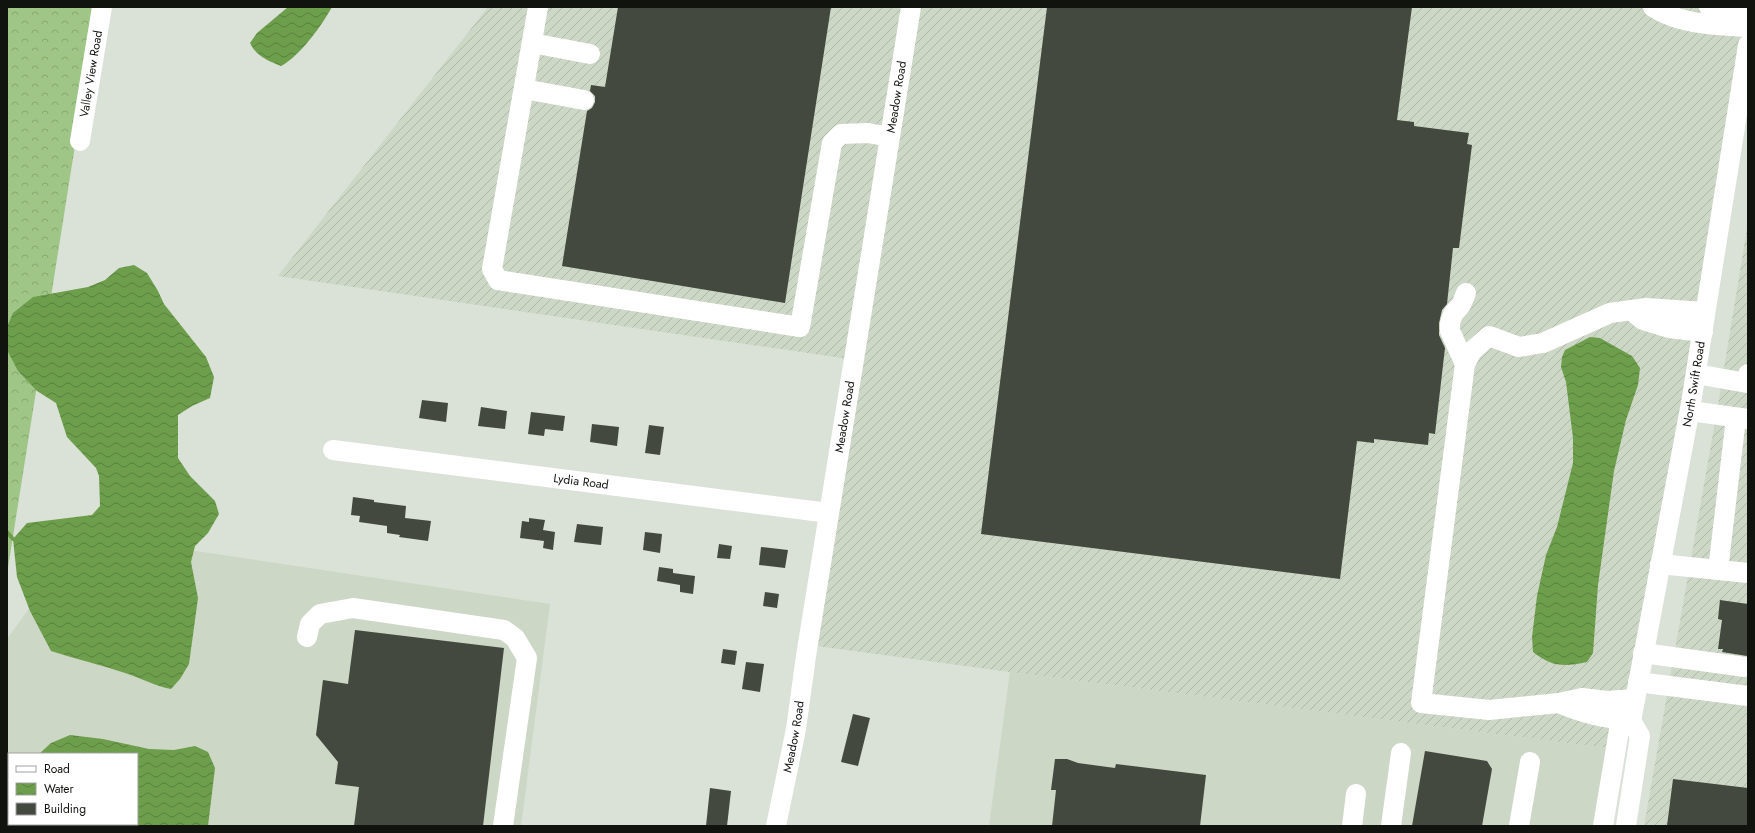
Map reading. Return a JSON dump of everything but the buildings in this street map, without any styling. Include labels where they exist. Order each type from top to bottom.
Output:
[{"type":"street","name":"Valley View Road","points":[[80,141],[102,7]]},
{"type":"street","points":[[538,7],[492,270],[498,280],[800,327],[832,142],[841,134],[868,133],[890,137]]},
{"type":"street","name":"Meadow Road","points":[[776,826],[796,730],[829,513],[911,7]]},
{"type":"street","points":[[1653,7],[1664,15],[1697,23],[1748,27]]},
{"type":"street","points":[[1709,7],[1748,11]]},
{"type":"street","points":[[532,43],[590,54]]},
{"type":"street","name":"North Swift Road","points":[[1603,826],[1619,730],[1631,721],[1690,411],[1705,312],[1741,134],[1748,46]]},
{"type":"street","points":[[524,89],[584,100]]},
{"type":"street","points":[[1464,364],[1450,331],[1450,323],[1453,314],[1461,304],[1466,293]]},
{"type":"street","points":[[1705,312],[1646,308],[1610,313],[1543,343],[1519,347],[1489,336],[1472,351],[1464,364],[1420,703],[1489,710],[1559,703],[1582,698],[1607,701],[1637,691],[1748,696]]},
{"type":"street","points":[[1631,310],[1643,320],[1668,328],[1703,332]]},
{"type":"street","points":[[1696,374],[1747,383],[1748,374]]},
{"type":"street","points":[[1690,411],[1742,418],[1718,570]]},
{"type":"street","name":"Lydia Road","points":[[333,450],[829,513]]},
{"type":"street","points":[[1660,564],[1748,573]]},
{"type":"street","points":[[307,637],[310,624],[320,614],[353,608],[504,630],[515,638],[526,658],[503,826]]},
{"type":"street","points":[[1643,653],[1745,667]]},
{"type":"street","points":[[1559,703],[1578,712],[1603,718],[1631,721],[1640,736],[1626,826]]},
{"type":"street","points":[[1391,826],[1401,753]]},
{"type":"street","points":[[1519,826],[1530,762]]},
{"type":"street","points":[[1352,826],[1356,794]]},
{"type":"shaded area","points":[[488,7],[1748,7],[1623,750],[802,644],[849,359],[278,276]]},
{"type":"shaded area","points":[[1748,222],[1748,826],[1644,826],[1718,405]]},
{"type":"shaded area","points":[[83,534],[550,604],[521,826],[7,826],[7,639]]},
{"type":"shaded area","points":[[1010,672],[1623,750],[1610,826],[989,826]]},
{"type":"green space","points":[[7,7],[97,7],[7,574]]},
{"type":"water","points":[[288,7],[332,7],[303,48],[281,66],[259,55],[250,43],[257,33]]},
{"type":"water","points":[[134,265],[147,273],[164,304],[206,357],[214,377],[210,398],[192,406],[178,415],[178,458],[190,476],[215,501],[219,514],[208,533],[195,546],[191,562],[198,598],[189,664],[180,679],[171,689],[116,670],[51,651],[30,611],[17,577],[13,539],[27,523],[92,515],[100,506],[99,476],[96,468],[67,437],[56,403],[37,391],[18,371],[7,350],[7,327],[13,313],[33,297],[88,287],[105,280],[119,268]]},
{"type":"water","points":[[1590,337],[1600,338],[1632,356],[1640,368],[1638,385],[1626,420],[1614,471],[1598,585],[1593,653],[1587,662],[1565,665],[1546,661],[1533,652],[1532,637],[1537,596],[1546,555],[1557,527],[1573,463],[1573,438],[1566,382],[1561,367],[1562,357],[1565,350]]},
{"type":"water","points":[[70,735],[103,739],[149,749],[174,750],[195,746],[208,752],[215,768],[208,826],[7,826],[8,806],[8,825],[138,825],[138,753],[40,753],[51,743]]},
{"type":"waterway","points":[[7,532],[13,539]]}]
